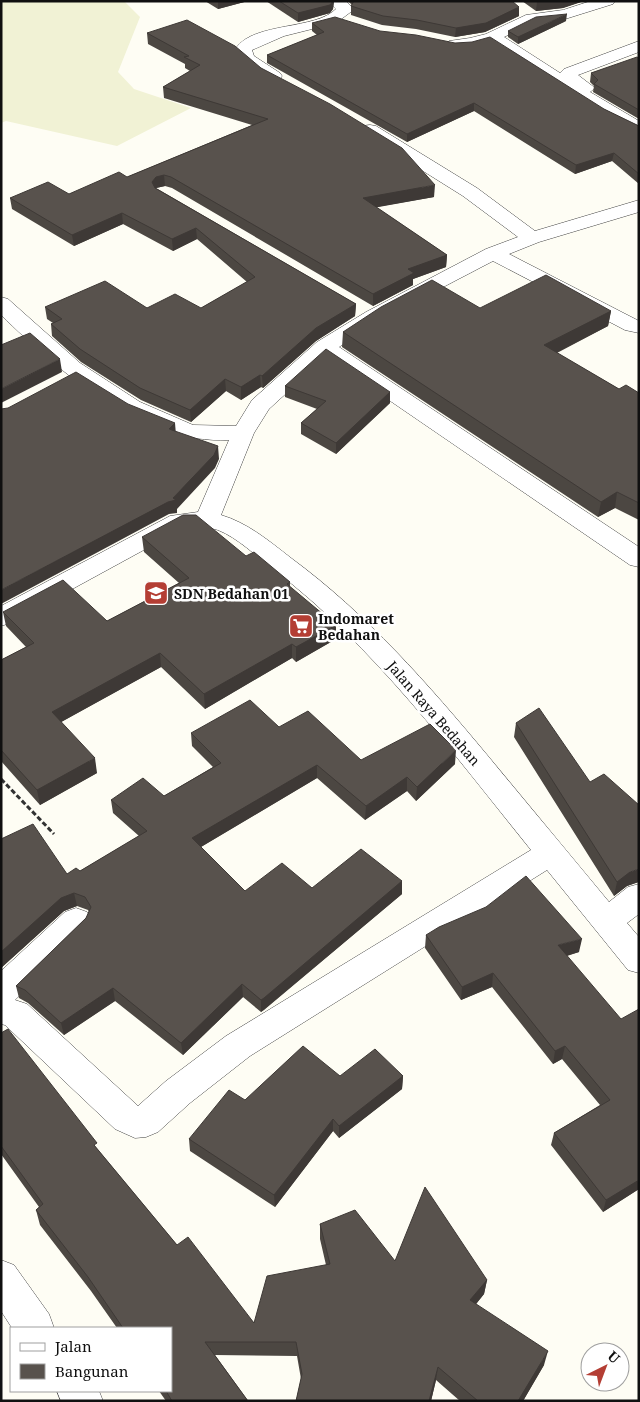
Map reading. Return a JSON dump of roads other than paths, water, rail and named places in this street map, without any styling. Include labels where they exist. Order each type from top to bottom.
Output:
[{"type":"street","points":[[438,41],[464,44],[492,37],[531,18],[559,16],[608,1]]},
{"type":"street","points":[[519,6],[529,13],[531,18]]},
{"type":"street","points":[[288,84],[256,66],[246,58],[244,48],[258,40],[336,10],[356,24]]},
{"type":"street","points":[[492,37],[610,112],[639,128]]},
{"type":"street","points":[[633,112],[567,75],[570,72],[639,46]]},
{"type":"street","points":[[357,122],[470,192],[532,238]]},
{"type":"street","points":[[207,519],[243,433],[260,405],[365,311],[493,253],[532,238],[639,206]]},
{"type":"street","points":[[493,253],[632,326],[639,327]]},
{"type":"street","points":[[2,305],[32,333],[70,378],[98,387],[135,409],[172,426],[195,432],[218,434],[243,433]]},
{"type":"street","points":[[326,347],[639,559]]},
{"type":"street","name":"Jalan Raya Bedahan","points":[[1,617],[179,522],[207,519],[227,525],[242,533],[304,580],[358,628],[416,689],[639,960]]},
{"type":"street","points":[[1,1010],[15,1014],[127,1118],[135,1122],[146,1121],[178,1092],[238,1046],[551,852]]},
{"type":"street","points":[[607,921],[639,896]]},
{"type":"street","points":[[1,992],[76,920]]},
{"type":"street","points":[[1,1278],[34,1327]]},
{"type":"place","name":"SDN Bedahan 01","points":[[156,593]]},
{"type":"place","name":"Indomaret Bedahan","points":[[301,626]]}]
